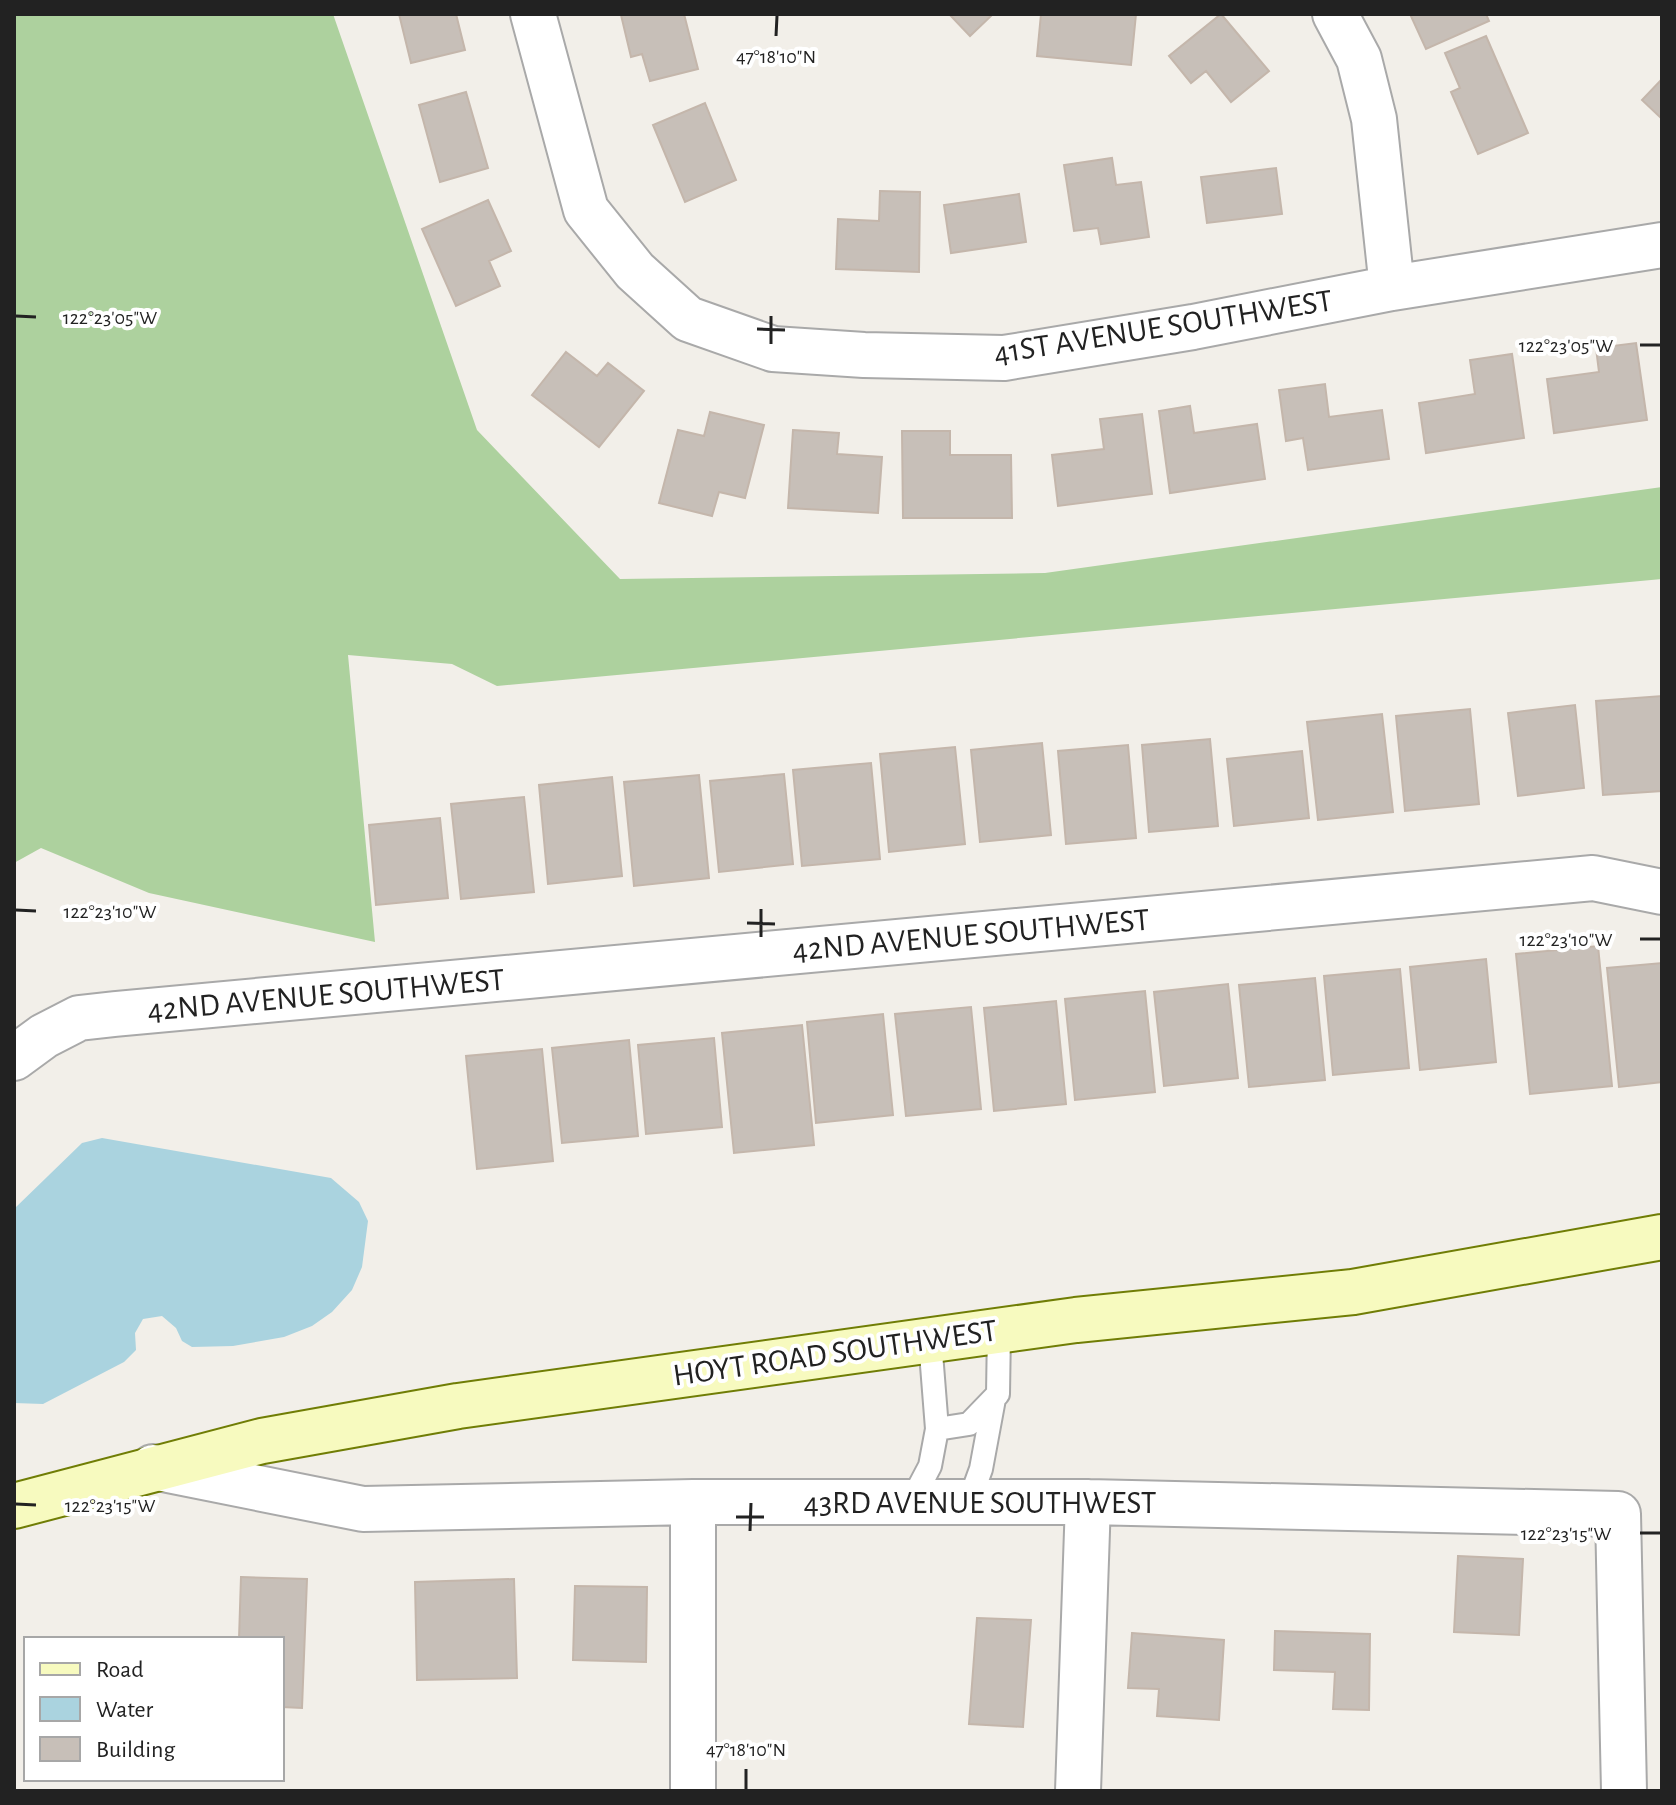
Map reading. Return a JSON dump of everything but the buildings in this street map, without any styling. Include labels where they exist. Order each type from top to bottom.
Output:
[{"type":"main road","name":"HOYT ROAD SOUTHWEST","points":[[14,1506],[153,1467],[262,1441],[458,1406],[1076,1320],[1353,1292],[1662,1237]]},
{"type":"street","name":"41ST AVENUE SOUTHWEST","points":[[533,14],[586,210],[635,271],[688,319],[773,349],[1004,358],[1193,327],[1392,288],[1662,245]]},
{"type":"street","points":[[1335,14],[1359,59],[1374,119],[1392,288]]},
{"type":"street","name":"42ND AVENUE SOUTHWEST","points":[[29,1047],[79,1018],[115,1014],[1561,880],[1593,878],[1662,892]]},
{"type":"street","name":"43RD AVENUE SOUTHWEST","points":[[153,1467],[363,1509],[693,1502],[1088,1502],[1618,1514],[1624,1791]]},
{"type":"street","points":[[693,1502],[693,1791]]},
{"type":"street","points":[[1078,1791],[1088,1502]]},
{"type":"lane","points":[[937,1429],[969,1424],[998,1394],[999,1330]]},
{"type":"lane","points":[[911,1502],[930,1466],[937,1429],[930,1340]]},
{"type":"lane","points":[[969,1502],[981,1469],[994,1399]]},
{"type":"green space","points":[[14,14],[333,14],[477,430],[620,579],[1045,573],[1662,487],[1662,579],[497,686],[452,664],[348,655],[375,942],[149,893],[41,848],[14,863]]},
{"type":"water","points":[[102,1138],[331,1178],[359,1202],[368,1221],[362,1267],[352,1290],[332,1312],[312,1326],[284,1337],[233,1346],[192,1347],[182,1341],[176,1328],[162,1316],[143,1319],[135,1333],[136,1350],[124,1362],[43,1404],[14,1403],[14,1209],[82,1143]]}]
